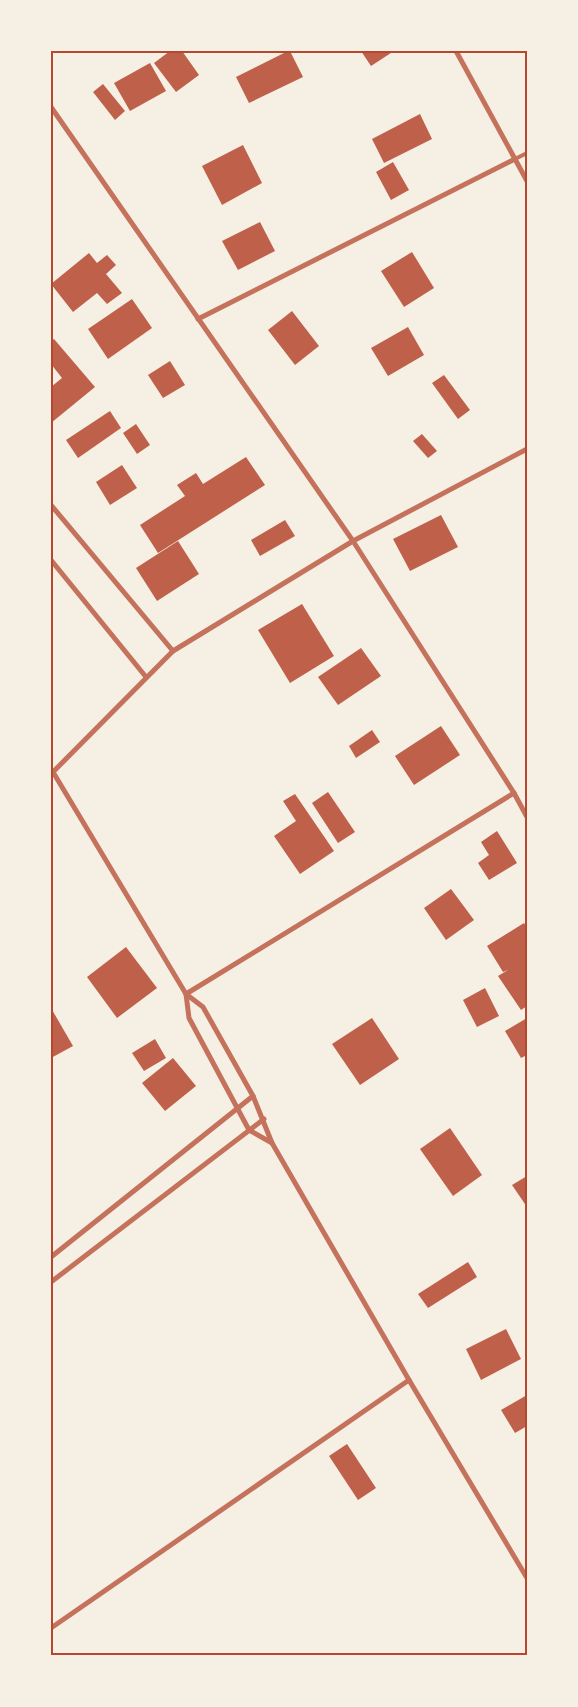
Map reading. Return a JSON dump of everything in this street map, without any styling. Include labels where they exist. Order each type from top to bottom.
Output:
[{"type":"street","points":[[456,51],[527,181]]},
{"type":"street","points":[[51,107],[353,542],[524,808],[527,818]]},
{"type":"street","points":[[198,319],[515,159]]},
{"type":"street","points":[[527,449],[353,542],[173,651],[52,773],[186,994],[203,1007],[253,1096],[264,1119],[272,1143],[409,1380],[527,1578]]},
{"type":"street","points":[[51,505],[173,651]]},
{"type":"street","points":[[51,560],[146,677]]},
{"type":"street","points":[[186,994],[514,793]]},
{"type":"street","points":[[186,994],[189,1018],[249,1130],[272,1143]]},
{"type":"street","points":[[51,1257],[253,1096]]},
{"type":"street","points":[[51,1282],[264,1119]]},
{"type":"street","points":[[51,1628],[409,1380]]},
{"type":"lane","points":[[515,159],[527,153]]},
{"type":"building","points":[[170,51],[182,51],[199,75],[176,92],[154,63]]},
{"type":"building","points":[[290,51],[303,77],[249,103],[236,77]]},
{"type":"building","points":[[361,51],[394,51],[371,66]]},
{"type":"building","points":[[150,63],[166,91],[130,111],[114,83]]},
{"type":"building","points":[[103,84],[125,111],[115,120],[93,92]]},
{"type":"building","points":[[420,114],[432,139],[384,163],[372,139]]},
{"type":"building","points":[[243,145],[262,183],[222,205],[202,166]]},
{"type":"building","points":[[393,162],[409,190],[391,200],[376,172]]},
{"type":"building","points":[[260,222],[275,251],[238,270],[222,241]]},
{"type":"building","points":[[412,252],[434,288],[404,307],[381,271]]},
{"type":"building","points":[[89,253],[97,263],[107,255],[116,265],[106,274],[122,293],[107,304],[97,293],[73,312],[51,284]]},
{"type":"building","points":[[132,299],[152,328],[108,359],[88,329]]},
{"type":"building","points":[[292,311],[319,346],[295,365],[268,330]]},
{"type":"building","points":[[408,327],[424,355],[388,376],[371,348]]},
{"type":"building","points":[[54,339],[95,387],[51,423],[51,387],[62,378],[51,364],[51,341]]},
{"type":"building","points":[[170,361],[185,385],[163,398],[148,375]]},
{"type":"building","points":[[444,375],[470,410],[458,419],[432,383]]},
{"type":"building","points":[[110,411],[121,428],[78,458],[66,440]]},
{"type":"building","points":[[136,424],[150,445],[137,454],[123,433]]},
{"type":"building","points":[[422,434],[437,451],[428,458],[413,441]]},
{"type":"building","points":[[246,457],[265,485],[158,553],[140,525],[185,496],[177,485],[196,473],[203,484]]},
{"type":"building","points":[[122,465],[137,488],[110,505],[96,482]]},
{"type":"building","points":[[441,515],[458,547],[410,571],[393,539]]},
{"type":"building","points":[[285,520],[295,536],[260,556],[251,540]]},
{"type":"building","points":[[178,541],[199,574],[157,601],[136,568]]},
{"type":"building","points":[[302,604],[334,656],[290,683],[258,630]]},
{"type":"building","points":[[361,648],[381,676],[338,705],[318,677]]},
{"type":"building","points":[[441,726],[460,755],[414,785],[395,756]]},
{"type":"building","points":[[372,730],[380,742],[356,758],[349,746]]},
{"type":"building","points":[[328,792],[355,832],[338,843],[312,803]]},
{"type":"building","points":[[295,794],[334,851],[300,874],[274,836],[296,821],[283,801]]},
{"type":"building","points":[[497,831],[517,863],[489,880],[478,863],[489,855],[481,842]]},
{"type":"building","points":[[451,889],[474,920],[446,940],[424,908]]},
{"type":"building","points":[[524,923],[527,928],[527,1006],[521,1010],[498,976],[508,970],[503,972],[487,946]]},
{"type":"building","points":[[126,947],[157,988],[117,1018],[87,977]]},
{"type":"building","points":[[485,988],[499,1016],[477,1027],[463,1000]]},
{"type":"building","points":[[51,1008],[73,1046],[51,1058]]},
{"type":"building","points":[[372,1018],[399,1059],[360,1085],[332,1044]]},
{"type":"building","points":[[527,1018],[527,1055],[521,1058],[505,1031]]},
{"type":"building","points":[[155,1039],[166,1058],[144,1071],[132,1053]]},
{"type":"building","points":[[173,1058],[196,1086],[165,1111],[142,1083]]},
{"type":"building","points":[[450,1128],[482,1175],[453,1196],[420,1149]]},
{"type":"building","points":[[527,1176],[527,1207],[512,1185]]},
{"type":"building","points":[[468,1262],[477,1277],[428,1308],[418,1294]]},
{"type":"building","points":[[506,1329],[521,1359],[481,1380],[466,1349]]},
{"type":"building","points":[[527,1395],[527,1426],[515,1433],[501,1410]]},
{"type":"building","points":[[347,1444],[376,1488],[358,1500],[329,1456]]}]
